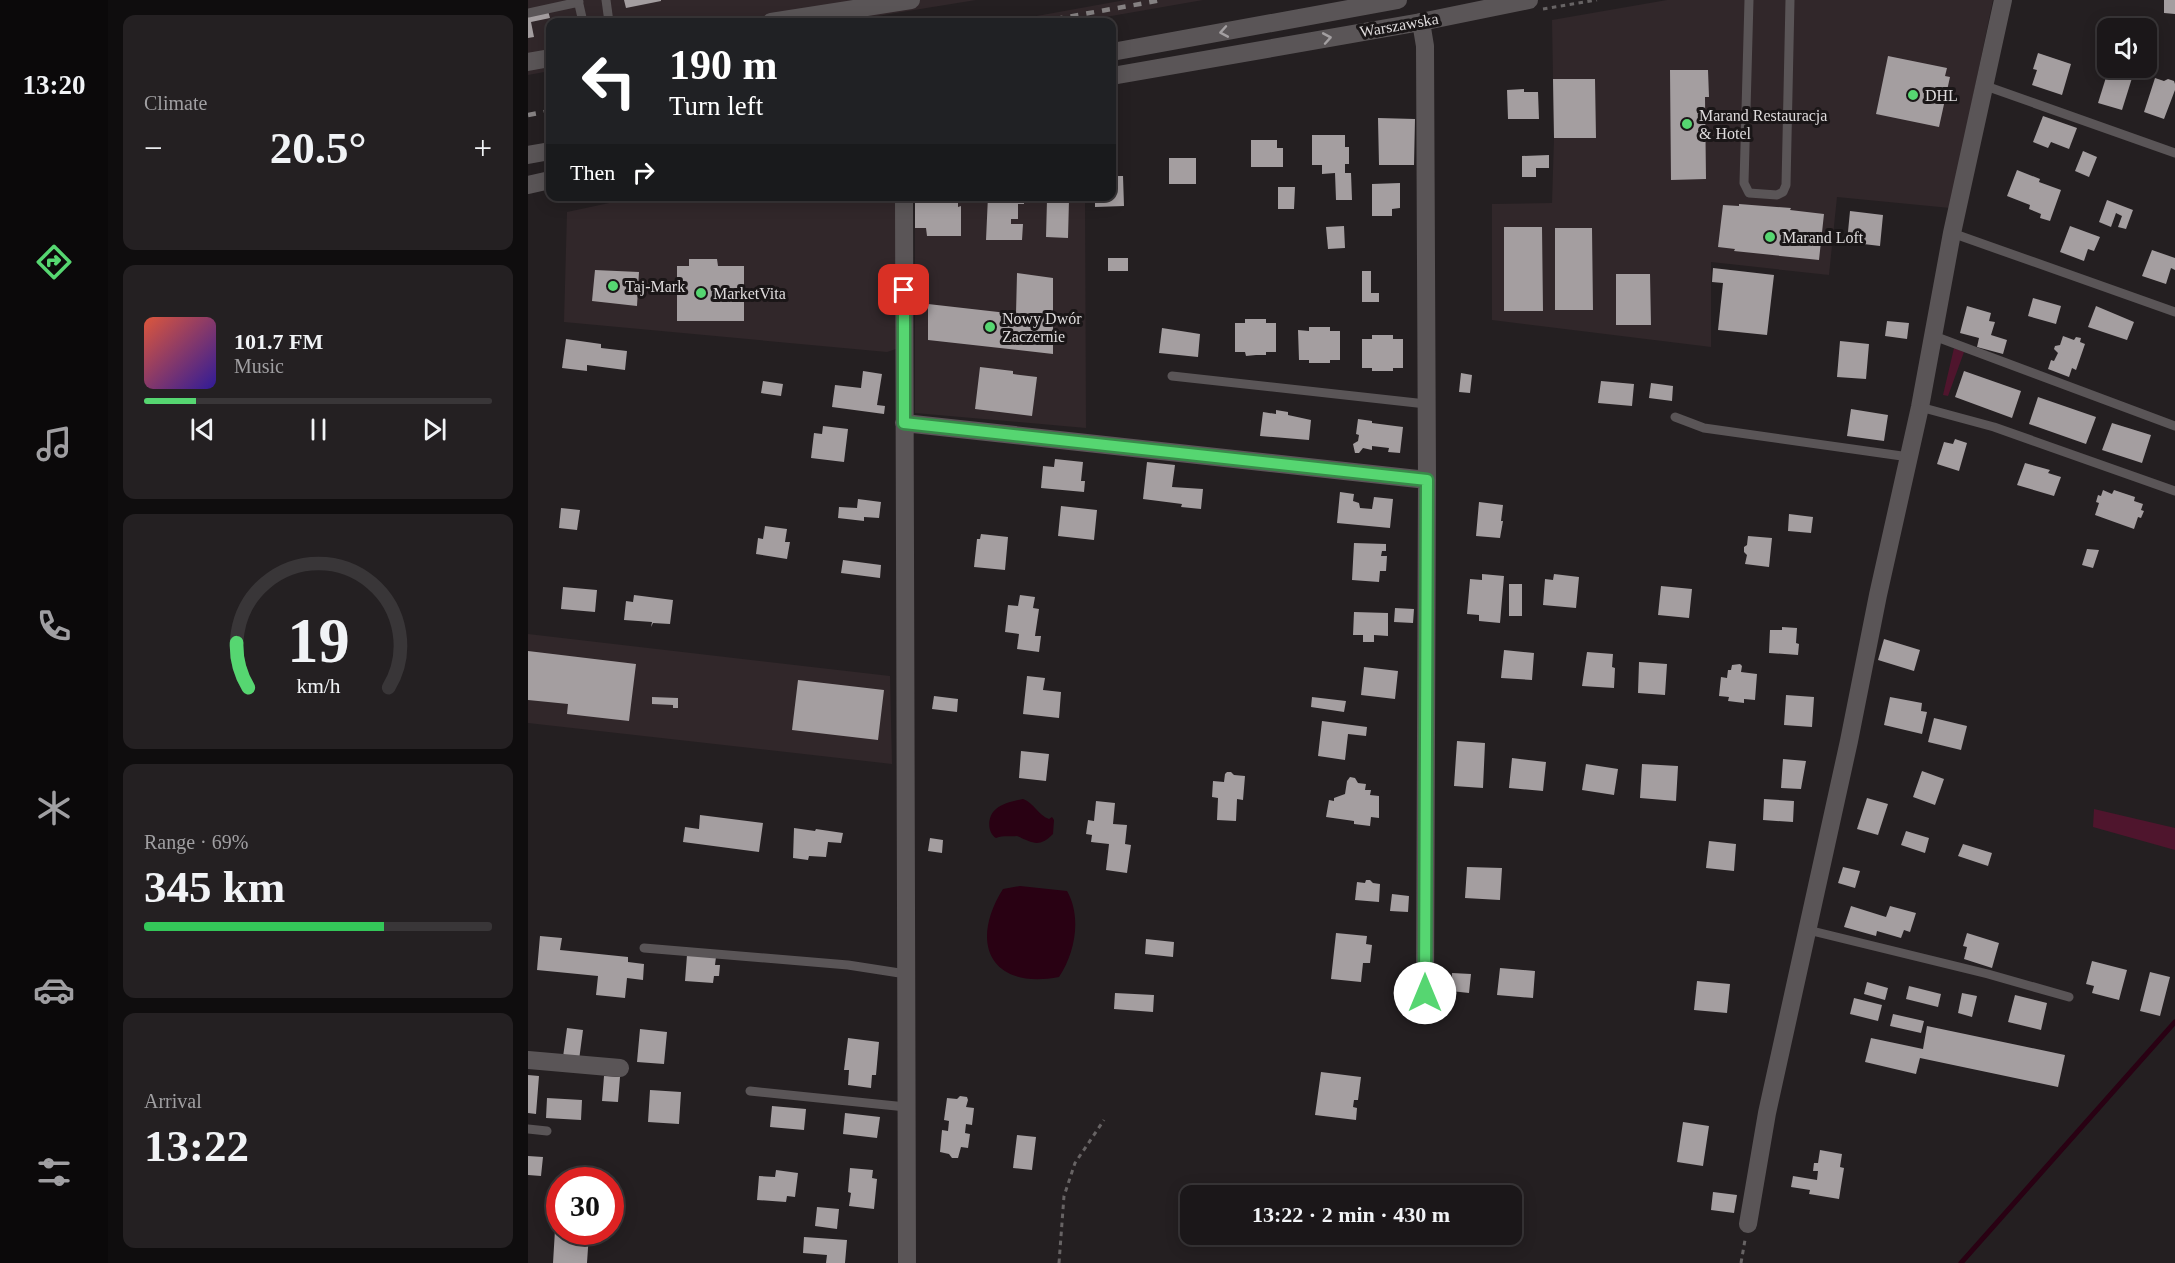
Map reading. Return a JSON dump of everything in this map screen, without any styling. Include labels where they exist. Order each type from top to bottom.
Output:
[{"type":"street","points":[[796,18],[911,0]]},
{"type":"street","name":"Warszawska","points":[[1116,51],[1398,0]]},
{"type":"street","name":"Warszawska","points":[[1116,75],[1529,0]]},
{"type":"street","points":[[1748,1224],[1767,1113],[1920,407],[1952,233],[2003,0]]},
{"type":"street","points":[[1421,21],[1425,46],[1427,480],[1425,993]]},
{"type":"street","points":[[528,62],[546,59]]},
{"type":"street","points":[[528,155],[546,152]]},
{"type":"street","points":[[528,185],[546,181]]},
{"type":"street","points":[[904,201],[907,1263]]},
{"type":"street","points":[[904,423],[1427,480]]},
{"type":"street","points":[[528,1060],[620,1068]]},
{"type":"lane","points":[[606,0],[608,18]]},
{"type":"lane","points":[[1749,0],[1744,183],[1749,193],[1777,195],[1783,192],[1786,185],[1790,0]]},
{"type":"lane","points":[[528,14],[579,1],[582,18]]},
{"type":"lane","points":[[1983,85],[2175,153]]},
{"type":"lane","points":[[1952,233],[2175,312]]},
{"type":"lane","points":[[1934,336],[2175,426]]},
{"type":"lane","points":[[1172,376],[1426,404]]},
{"type":"lane","points":[[1920,407],[1994,427],[2175,491]]},
{"type":"lane","points":[[1675,417],[1704,428],[1909,457]]},
{"type":"lane","points":[[1808,930],[1988,974],[2069,997]]},
{"type":"lane","points":[[644,948],[848,964],[906,974]]},
{"type":"lane","points":[[750,1091],[906,1107]]},
{"type":"lane","points":[[528,1129],[547,1131]]},
{"type":"path","points":[[1059,1263],[1064,1196],[1075,1163],[1104,1120]]},
{"type":"shaded area","points":[[528,0],[976,0],[865,18],[546,18],[546,72],[528,75]]},
{"type":"shaded area","points":[[1125,0],[1203,0],[1100,18],[1025,18]]},
{"type":"shaded area","points":[[1667,0],[1993,0],[1950,208],[1837,197],[1829,275],[1711,262],[1711,347],[1492,320],[1492,204],[1552,203],[1554,138],[1552,20]]},
{"type":"shaded area","points":[[619,201],[897,201],[896,349],[887,352],[564,322],[567,212]]},
{"type":"shaded area","points":[[915,201],[1085,201],[1086,428],[915,413]]},
{"type":"shaded area","points":[[1954,348],[1964,352],[1948,396],[1943,395]]},
{"type":"shaded area","points":[[528,634],[890,676],[892,764],[528,723]]},
{"type":"shaded area","points":[[1023,799],[1045,817],[1049,819],[1052,817],[1054,820],[1053,834],[1040,843],[1017,836],[996,838],[993,836],[990,820],[993,812],[1005,804]]},
{"type":"shaded area","points":[[2094,809],[2175,828],[2175,850],[2093,827]]},
{"type":"shaded area","points":[[1020,886],[1067,891],[1072,901],[1075,935],[1069,957],[1059,977],[1035,979],[1016,976],[1002,969],[992,958],[988,944],[988,927],[993,909],[1003,889]]},
{"type":"building","points":[[624,0],[661,0],[661,1],[626,8]]},
{"type":"building","points":[[2164,0],[2175,0],[2175,14],[2164,13]]},
{"type":"building","points":[[547,7],[550,18],[531,22],[534,37],[528,38],[528,11]]},
{"type":"building","points":[[2038,53],[2071,64],[2062,95],[2032,85],[2037,70],[2033,69]]},
{"type":"building","name":"DHL","points":[[1888,56],[1947,68],[1945,76],[1950,77],[1939,127],[1876,114]]},
{"type":"building","points":[[1670,70],[1708,70],[1709,97],[1705,97],[1706,179],[1671,180]]},
{"type":"building","points":[[2106,78],[2132,78],[2122,110],[2098,103]]},
{"type":"building","points":[[2155,78],[2174,81],[2175,90],[2164,119],[2144,112]]},
{"type":"building","points":[[1553,79],[1595,79],[1596,138],[1554,138]]},
{"type":"building","points":[[1524,89],[1524,92],[1538,92],[1539,119],[1508,119],[1507,90]]},
{"type":"building","points":[[2043,116],[2077,128],[2069,149],[2051,142],[2048,148],[2033,142]]},
{"type":"building","points":[[1378,118],[1415,119],[1414,165],[1379,165]]},
{"type":"building","points":[[1312,135],[1345,135],[1345,147],[1349,147],[1349,164],[1345,164],[1345,173],[1351,173],[1352,200],[1336,200],[1335,173],[1322,174],[1322,165],[1312,165]]},
{"type":"building","points":[[1251,140],[1277,140],[1277,148],[1283,148],[1283,167],[1251,167]]},
{"type":"building","points":[[2083,151],[2097,157],[2089,177],[2075,171]]},
{"type":"building","points":[[1549,155],[1549,168],[1536,168],[1536,177],[1522,177],[1522,156]]},
{"type":"building","points":[[1169,158],[1196,158],[1196,184],[1169,184]]},
{"type":"building","points":[[2017,170],[2040,179],[2039,182],[2061,190],[2050,221],[2040,218],[2041,214],[2029,209],[2030,205],[2007,196]]},
{"type":"building","points":[[1116,176],[1123,176],[1124,206],[1095,207],[1095,201],[1116,201]]},
{"type":"building","points":[[1400,183],[1400,208],[1392,209],[1392,216],[1372,216],[1372,184]]},
{"type":"building","points":[[1278,187],[1295,187],[1294,209],[1278,209]]},
{"type":"building","points":[[2107,200],[2133,210],[2126,229],[2118,227],[2122,216],[2116,213],[2111,227],[2099,222]]},
{"type":"building","points":[[915,201],[958,201],[958,207],[961,206],[961,236],[927,236],[926,228],[915,228]]},
{"type":"building","points":[[988,201],[1024,201],[1024,204],[1018,204],[1018,219],[1011,219],[1011,224],[1023,224],[1022,240],[986,240]]},
{"type":"building","points":[[1047,201],[1069,201],[1068,238],[1046,237]]},
{"type":"building","name":"Marand Loft","points":[[1739,204],[1791,208],[1790,210],[1824,214],[1819,260],[1734,251],[1735,249],[1718,247],[1723,205],[1739,206]]},
{"type":"building","points":[[1850,211],[1883,215],[1880,246],[1847,242]]},
{"type":"building","points":[[1344,226],[1345,248],[1328,249],[1326,227]]},
{"type":"building","points":[[2070,226],[2100,237],[2094,251],[2088,249],[2084,261],[2060,252]]},
{"type":"building","points":[[1504,227],[1542,227],[1543,311],[1504,311]]},
{"type":"building","points":[[1555,228],[1592,228],[1593,310],[1555,310]]},
{"type":"building","points":[[2152,250],[2175,258],[2175,270],[2171,268],[2166,284],[2142,276]]},
{"type":"building","points":[[1108,258],[1128,258],[1128,271],[1108,271]]},
{"type":"building","points":[[689,259],[717,259],[718,266],[744,266],[744,321],[677,321],[677,266],[689,266]]},
{"type":"building","points":[[1713,268],[1774,275],[1767,335],[1718,330],[1723,283],[1712,282]]},
{"type":"building","points":[[595,270],[639,272],[637,306],[592,301]]},
{"type":"building","points":[[1362,271],[1371,271],[1371,293],[1379,293],[1379,302],[1362,302]]},
{"type":"building","name":"Nowy Dwór Zaczernie","points":[[1017,273],[1053,278],[1053,354],[928,340],[928,304],[1016,314]]},
{"type":"building","points":[[1616,274],[1650,274],[1651,325],[1616,325]]},
{"type":"building","points":[[2033,298],[2061,306],[2056,324],[2028,316]]},
{"type":"building","points":[[1967,306],[1991,313],[1989,321],[1995,322],[1991,335],[2007,340],[2003,354],[1977,347],[1979,338],[1960,333]]},
{"type":"building","points":[[2096,306],[2134,322],[2127,340],[2088,327]]},
{"type":"building","points":[[1245,319],[1266,319],[1266,323],[1276,323],[1276,352],[1246,356],[1245,352],[1235,352],[1235,323],[1245,323]]},
{"type":"building","points":[[1887,321],[1909,323],[1907,339],[1885,336]]},
{"type":"building","points":[[1309,327],[1330,327],[1330,331],[1340,331],[1340,360],[1330,360],[1330,363],[1309,363],[1309,360],[1299,360],[1298,330],[1309,331]]},
{"type":"building","points":[[1162,328],[1200,334],[1198,357],[1159,353]]},
{"type":"building","points":[[1372,335],[1393,335],[1393,339],[1403,339],[1403,368],[1393,368],[1393,371],[1372,371],[1372,368],[1362,368],[1362,339],[1372,339]]},
{"type":"building","points":[[2063,336],[2074,340],[2076,337],[2081,338],[2080,342],[2085,344],[2076,370],[2072,368],[2069,377],[2048,369],[2051,360],[2054,361],[2058,353],[2054,349],[2055,346],[2060,345]]},
{"type":"building","points":[[566,339],[601,344],[601,348],[627,351],[625,370],[587,365],[587,371],[562,368]]},
{"type":"building","points":[[1840,341],[1869,344],[1866,379],[1837,377]]},
{"type":"building","points":[[980,367],[1037,377],[1032,416],[975,409]]},
{"type":"building","points":[[863,371],[882,374],[877,405],[885,406],[884,414],[832,407],[835,385],[861,388]]},
{"type":"building","points":[[1964,371],[2021,391],[2012,418],[1955,397]]},
{"type":"building","points":[[1461,373],[1472,375],[1470,393],[1459,392]]},
{"type":"building","points":[[763,381],[783,384],[781,396],[761,393]]},
{"type":"building","points":[[1601,381],[1634,384],[1632,406],[1598,403]]},
{"type":"building","points":[[1651,383],[1673,386],[1672,401],[1649,398]]},
{"type":"building","points":[[2038,397],[2096,417],[2086,444],[2029,424]]},
{"type":"building","points":[[1851,409],[1888,415],[1884,441],[1847,436]]},
{"type":"building","points":[[1276,410],[1311,420],[1309,440],[1260,436],[1263,412],[1276,414]]},
{"type":"building","points":[[1358,419],[1403,427],[1400,453],[1388,452],[1389,448],[1372,446],[1372,450],[1363,448],[1359,453],[1355,453],[1353,444],[1358,441],[1359,435],[1356,434]]},
{"type":"building","points":[[2112,423],[2151,435],[2142,463],[2102,450]]},
{"type":"building","points":[[823,426],[848,429],[844,462],[811,458],[814,433],[822,434]]},
{"type":"building","points":[[1955,439],[1967,443],[1959,471],[1937,464],[1944,442],[1953,444]]},
{"type":"building","points":[[1055,459],[1083,462],[1081,481],[1085,481],[1084,492],[1041,488],[1043,466],[1054,467]]},
{"type":"building","points":[[1147,462],[1175,465],[1172,487],[1203,489],[1201,509],[1143,499]]},
{"type":"building","points":[[2025,463],[2050,470],[2048,473],[2061,477],[2054,496],[2017,485]]},
{"type":"building","points":[[2103,490],[2112,494],[2114,490],[2135,497],[2134,501],[2143,504],[2141,510],[2144,511],[2141,518],[2138,517],[2134,529],[2095,515],[2099,503],[2096,502],[2098,495],[2101,496]]},
{"type":"building","points":[[1340,492],[1354,494],[1353,501],[1359,503],[1360,508],[1372,509],[1374,497],[1393,499],[1390,528],[1337,523]]},
{"type":"building","points":[[858,499],[881,502],[879,518],[864,517],[864,521],[838,518],[839,507],[857,508]]},
{"type":"building","points":[[1479,502],[1503,505],[1500,538],[1476,536]]},
{"type":"building","points":[[1061,506],[1097,510],[1094,540],[1058,536]]},
{"type":"building","points":[[561,508],[580,510],[577,530],[559,528]]},
{"type":"building","points":[[1789,514],[1813,517],[1811,533],[1788,531]]},
{"type":"building","points":[[765,526],[787,529],[785,542],[790,542],[787,559],[756,554],[758,538],[763,539]]},
{"type":"building","points":[[981,534],[1008,537],[1005,570],[974,567],[977,539],[980,539]]},
{"type":"building","points":[[1748,536],[1772,538],[1769,567],[1745,564],[1747,555],[1744,547],[1747,545]]},
{"type":"building","points":[[1354,543],[1386,544],[1386,551],[1382,551],[1381,556],[1387,556],[1386,571],[1380,571],[1379,582],[1352,580]]},
{"type":"building","points":[[2087,549],[2099,550],[2093,568],[2082,565]]},
{"type":"building","points":[[843,560],[881,565],[880,578],[841,573]]},
{"type":"building","points":[[1482,574],[1504,576],[1500,623],[1479,621],[1479,615],[1467,614],[1470,579],[1482,580]]},
{"type":"building","points":[[1554,574],[1579,577],[1576,608],[1543,605],[1545,579],[1553,580]]},
{"type":"building","points":[[1509,584],[1522,584],[1522,616],[1509,616]]},
{"type":"building","points":[[1661,586],[1692,589],[1689,618],[1658,615]]},
{"type":"building","points":[[563,587],[597,590],[595,612],[561,609]]},
{"type":"building","points":[[634,595],[673,600],[670,624],[653,623],[651,627],[652,622],[624,620],[626,601],[633,602]]},
{"type":"building","points":[[1020,595],[1035,597],[1033,608],[1039,609],[1035,636],[1041,636],[1039,652],[1017,649],[1019,634],[1005,632],[1008,605],[1018,606]]},
{"type":"building","points":[[1395,608],[1414,609],[1413,623],[1394,622]]},
{"type":"building","points":[[1354,612],[1388,613],[1388,636],[1374,635],[1374,642],[1363,642],[1363,635],[1353,635]]},
{"type":"building","points":[[1782,627],[1797,628],[1798,655],[1769,653],[1770,630],[1782,630]]},
{"type":"building","points":[[1884,639],[1920,650],[1914,671],[1878,660]]},
{"type":"building","points":[[1504,650],[1534,653],[1532,680],[1501,678]]},
{"type":"building","points":[[528,651],[636,664],[629,721],[567,714],[568,704],[528,700]]},
{"type":"building","points":[[1587,652],[1613,654],[1614,688],[1582,686]]},
{"type":"building","points":[[1639,662],[1667,664],[1665,695],[1638,693]]},
{"type":"building","points":[[1740,664],[1741,672],[1757,674],[1755,700],[1744,699],[1744,703],[1728,701],[1729,697],[1719,696],[1721,677],[1727,678],[1728,670],[1731,670],[1732,665]]},
{"type":"building","points":[[1364,667],[1398,671],[1395,699],[1361,695]]},
{"type":"building","points":[[1027,676],[1045,678],[1043,690],[1061,692],[1059,718],[1023,714]]},
{"type":"building","points":[[798,680],[884,690],[878,740],[792,730]]},
{"type":"building","points":[[1786,695],[1814,697],[1812,727],[1784,725]]},
{"type":"building","points":[[934,696],[958,699],[957,712],[932,709]]},
{"type":"building","points":[[652,697],[678,698],[678,708],[673,708],[673,705],[652,704]]},
{"type":"building","points":[[1312,697],[1346,701],[1344,712],[1311,707]]},
{"type":"building","points":[[1890,697],[1922,703],[1921,711],[1927,712],[1922,734],[1884,725]]},
{"type":"building","points":[[1934,718],[1967,726],[1961,750],[1928,742]]},
{"type":"building","points":[[1322,721],[1367,727],[1366,736],[1348,734],[1345,760],[1318,756]]},
{"type":"building","points":[[1457,741],[1485,743],[1483,788],[1454,786]]},
{"type":"building","points":[[1021,751],[1049,754],[1046,781],[1019,778]]},
{"type":"building","points":[[1512,758],[1546,762],[1543,791],[1509,788]]},
{"type":"building","points":[[1783,759],[1806,761],[1801,789],[1781,788]]},
{"type":"building","points":[[1586,764],[1618,769],[1614,795],[1582,790]]},
{"type":"building","points":[[1642,764],[1678,766],[1676,801],[1640,798]]},
{"type":"building","points":[[1922,771],[1944,779],[1935,805],[1913,797]]},
{"type":"building","points":[[1227,772],[1245,776],[1243,800],[1237,799],[1236,821],[1217,820],[1218,798],[1212,797],[1213,781],[1224,782]]},
{"type":"building","points":[[1350,777],[1355,778],[1358,783],[1366,784],[1365,790],[1371,790],[1370,795],[1379,796],[1379,818],[1371,817],[1370,826],[1326,817],[1329,800],[1334,801],[1334,798],[1345,794]]},
{"type":"building","points":[[1867,798],[1888,804],[1878,835],[1857,829]]},
{"type":"building","points":[[1764,799],[1794,801],[1793,822],[1763,820]]},
{"type":"building","points":[[1096,801],[1115,803],[1113,824],[1127,825],[1125,844],[1131,845],[1127,873],[1106,870],[1109,844],[1091,842],[1092,835],[1086,834],[1088,820],[1094,821]]},
{"type":"building","points":[[700,815],[763,823],[759,852],[683,842],[685,827],[699,829]]},
{"type":"building","points":[[794,828],[843,833],[841,843],[828,842],[826,857],[809,856],[808,860],[793,858]]},
{"type":"building","points":[[1906,831],[1929,838],[1925,853],[1901,845]]},
{"type":"building","points":[[930,838],[943,840],[942,853],[928,851]]},
{"type":"building","points":[[1709,841],[1736,844],[1734,871],[1706,868]]},
{"type":"building","points":[[1963,844],[1992,853],[1988,866],[1958,856]]},
{"type":"building","points":[[1467,867],[1502,868],[1500,900],[1465,898]]},
{"type":"building","points":[[1843,867],[1860,871],[1855,888],[1838,883]]},
{"type":"building","points":[[1366,880],[1380,884],[1379,902],[1355,900],[1357,882],[1365,883]]},
{"type":"building","points":[[1392,894],[1409,896],[1408,912],[1390,911]]},
{"type":"building","points":[[1851,906],[1886,917],[1890,906],[1916,913],[1910,932],[1904,930],[1901,938],[1877,931],[1876,936],[1844,927]]},
{"type":"building","points":[[1336,933],[1367,936],[1366,944],[1372,945],[1370,963],[1363,963],[1361,982],[1331,979]]},
{"type":"building","points":[[1967,933],[1999,943],[1992,968],[1964,959],[1967,947],[1963,946]]},
{"type":"building","points":[[540,936],[562,938],[560,950],[628,957],[628,962],[644,964],[643,980],[627,978],[625,998],[596,995],[598,976],[537,970]]},
{"type":"building","points":[[1146,939],[1174,942],[1173,957],[1145,954]]},
{"type":"building","points":[[687,955],[716,957],[715,965],[720,965],[719,976],[714,976],[713,983],[685,981]]},
{"type":"building","points":[[2092,961],[2127,970],[2119,1000],[2092,993],[2094,986],[2086,984]]},
{"type":"building","points":[[1500,968],[1535,971],[1533,998],[1497,995]]},
{"type":"building","points":[[2150,972],[2170,977],[2160,1016],[2140,1011]]},
{"type":"building","points":[[1452,973],[1471,974],[1469,993],[1451,991]]},
{"type":"building","points":[[1697,981],[1730,984],[1727,1013],[1694,1010]]},
{"type":"building","points":[[1867,982],[1888,988],[1885,1000],[1864,994]]},
{"type":"building","points":[[1909,986],[1941,994],[1938,1007],[1906,999]]},
{"type":"building","points":[[1115,993],[1154,995],[1153,1012],[1114,1009]]},
{"type":"building","points":[[1962,993],[1977,996],[1972,1017],[1958,1013]]},
{"type":"building","points":[[2015,995],[2047,1003],[2041,1030],[2008,1022]]},
{"type":"building","points":[[1854,998],[1882,1005],[1878,1021],[1850,1014]]},
{"type":"building","points":[[1893,1014],[1924,1021],[1921,1033],[1890,1026]]},
{"type":"building","points":[[1927,1026],[2065,1055],[2058,1087],[1920,1058],[1916,1074],[1865,1062],[1871,1038],[1923,1049]]},
{"type":"building","points":[[567,1028],[583,1030],[579,1060],[563,1057]]},
{"type":"building","points":[[640,1029],[667,1032],[664,1064],[637,1062]]},
{"type":"building","points":[[848,1038],[879,1042],[876,1075],[872,1075],[871,1088],[848,1085],[849,1070],[844,1070]]},
{"type":"building","points":[[1321,1072],[1361,1077],[1358,1100],[1354,1100],[1353,1107],[1357,1108],[1356,1120],[1315,1115]]},
{"type":"building","points":[[528,1075],[539,1076],[536,1114],[528,1113]]},
{"type":"building","points":[[604,1076],[620,1077],[618,1102],[602,1101]]},
{"type":"building","points":[[650,1090],[681,1092],[679,1124],[648,1122]]},
{"type":"building","points":[[960,1096],[967,1097],[966,1107],[974,1108],[972,1125],[966,1124],[965,1133],[970,1134],[968,1148],[961,1147],[958,1158],[952,1158],[949,1154],[940,1152],[942,1130],[948,1131],[949,1121],[944,1120],[947,1098],[957,1099]]},
{"type":"building","points":[[547,1098],[582,1100],[581,1120],[546,1118]]},
{"type":"building","points":[[772,1106],[806,1109],[804,1130],[770,1127]]},
{"type":"building","points":[[845,1113],[880,1117],[877,1138],[843,1134]]},
{"type":"building","points":[[1683,1122],[1709,1126],[1703,1166],[1677,1162]]},
{"type":"building","points":[[1017,1135],[1036,1137],[1032,1170],[1013,1168]]},
{"type":"building","points":[[1820,1150],[1842,1154],[1840,1167],[1844,1168],[1839,1199],[1809,1194],[1810,1190],[1791,1187],[1793,1176],[1817,1180],[1818,1171],[1813,1171],[1814,1163],[1818,1163]]},
{"type":"building","points":[[528,1156],[543,1157],[541,1176],[528,1175]]},
{"type":"building","points":[[850,1168],[873,1170],[872,1178],[877,1179],[874,1209],[849,1206]]},
{"type":"building","points":[[776,1170],[798,1173],[795,1197],[787,1196],[786,1202],[757,1200],[759,1176],[775,1177]]},
{"type":"building","points":[[1713,1192],[1737,1195],[1734,1213],[1711,1210]]},
{"type":"building","points":[[817,1207],[839,1209],[837,1229],[815,1226]]},
{"type":"building","points":[[804,1237],[847,1240],[845,1263],[826,1263],[827,1255],[803,1253]]},
{"type":"building","points":[[554,1245],[588,1245],[587,1263],[553,1263]]},
{"type":"waterway","points":[[1961,1263],[2175,1022]]},
{"type":"railway","points":[[1061,18],[1162,0]]},
{"type":"railway","points":[[528,115],[546,112]]},
{"type":"place","name":"DHL","points":[[1913,95]]},
{"type":"place","name":"Marand Restauracja & Hotel","points":[[1687,124]]},
{"type":"place","name":"Marand Loft","points":[[1770,237]]},
{"type":"place","name":"Taj-Mark","points":[[613,286]]},
{"type":"place","name":"MarketVita","points":[[701,293]]},
{"type":"place","name":"Nowy Dwór Zaczernie","points":[[990,327]]},
{"type":"route","points":[[904,290],[904,423],[1427,480],[1425,993]]}]
